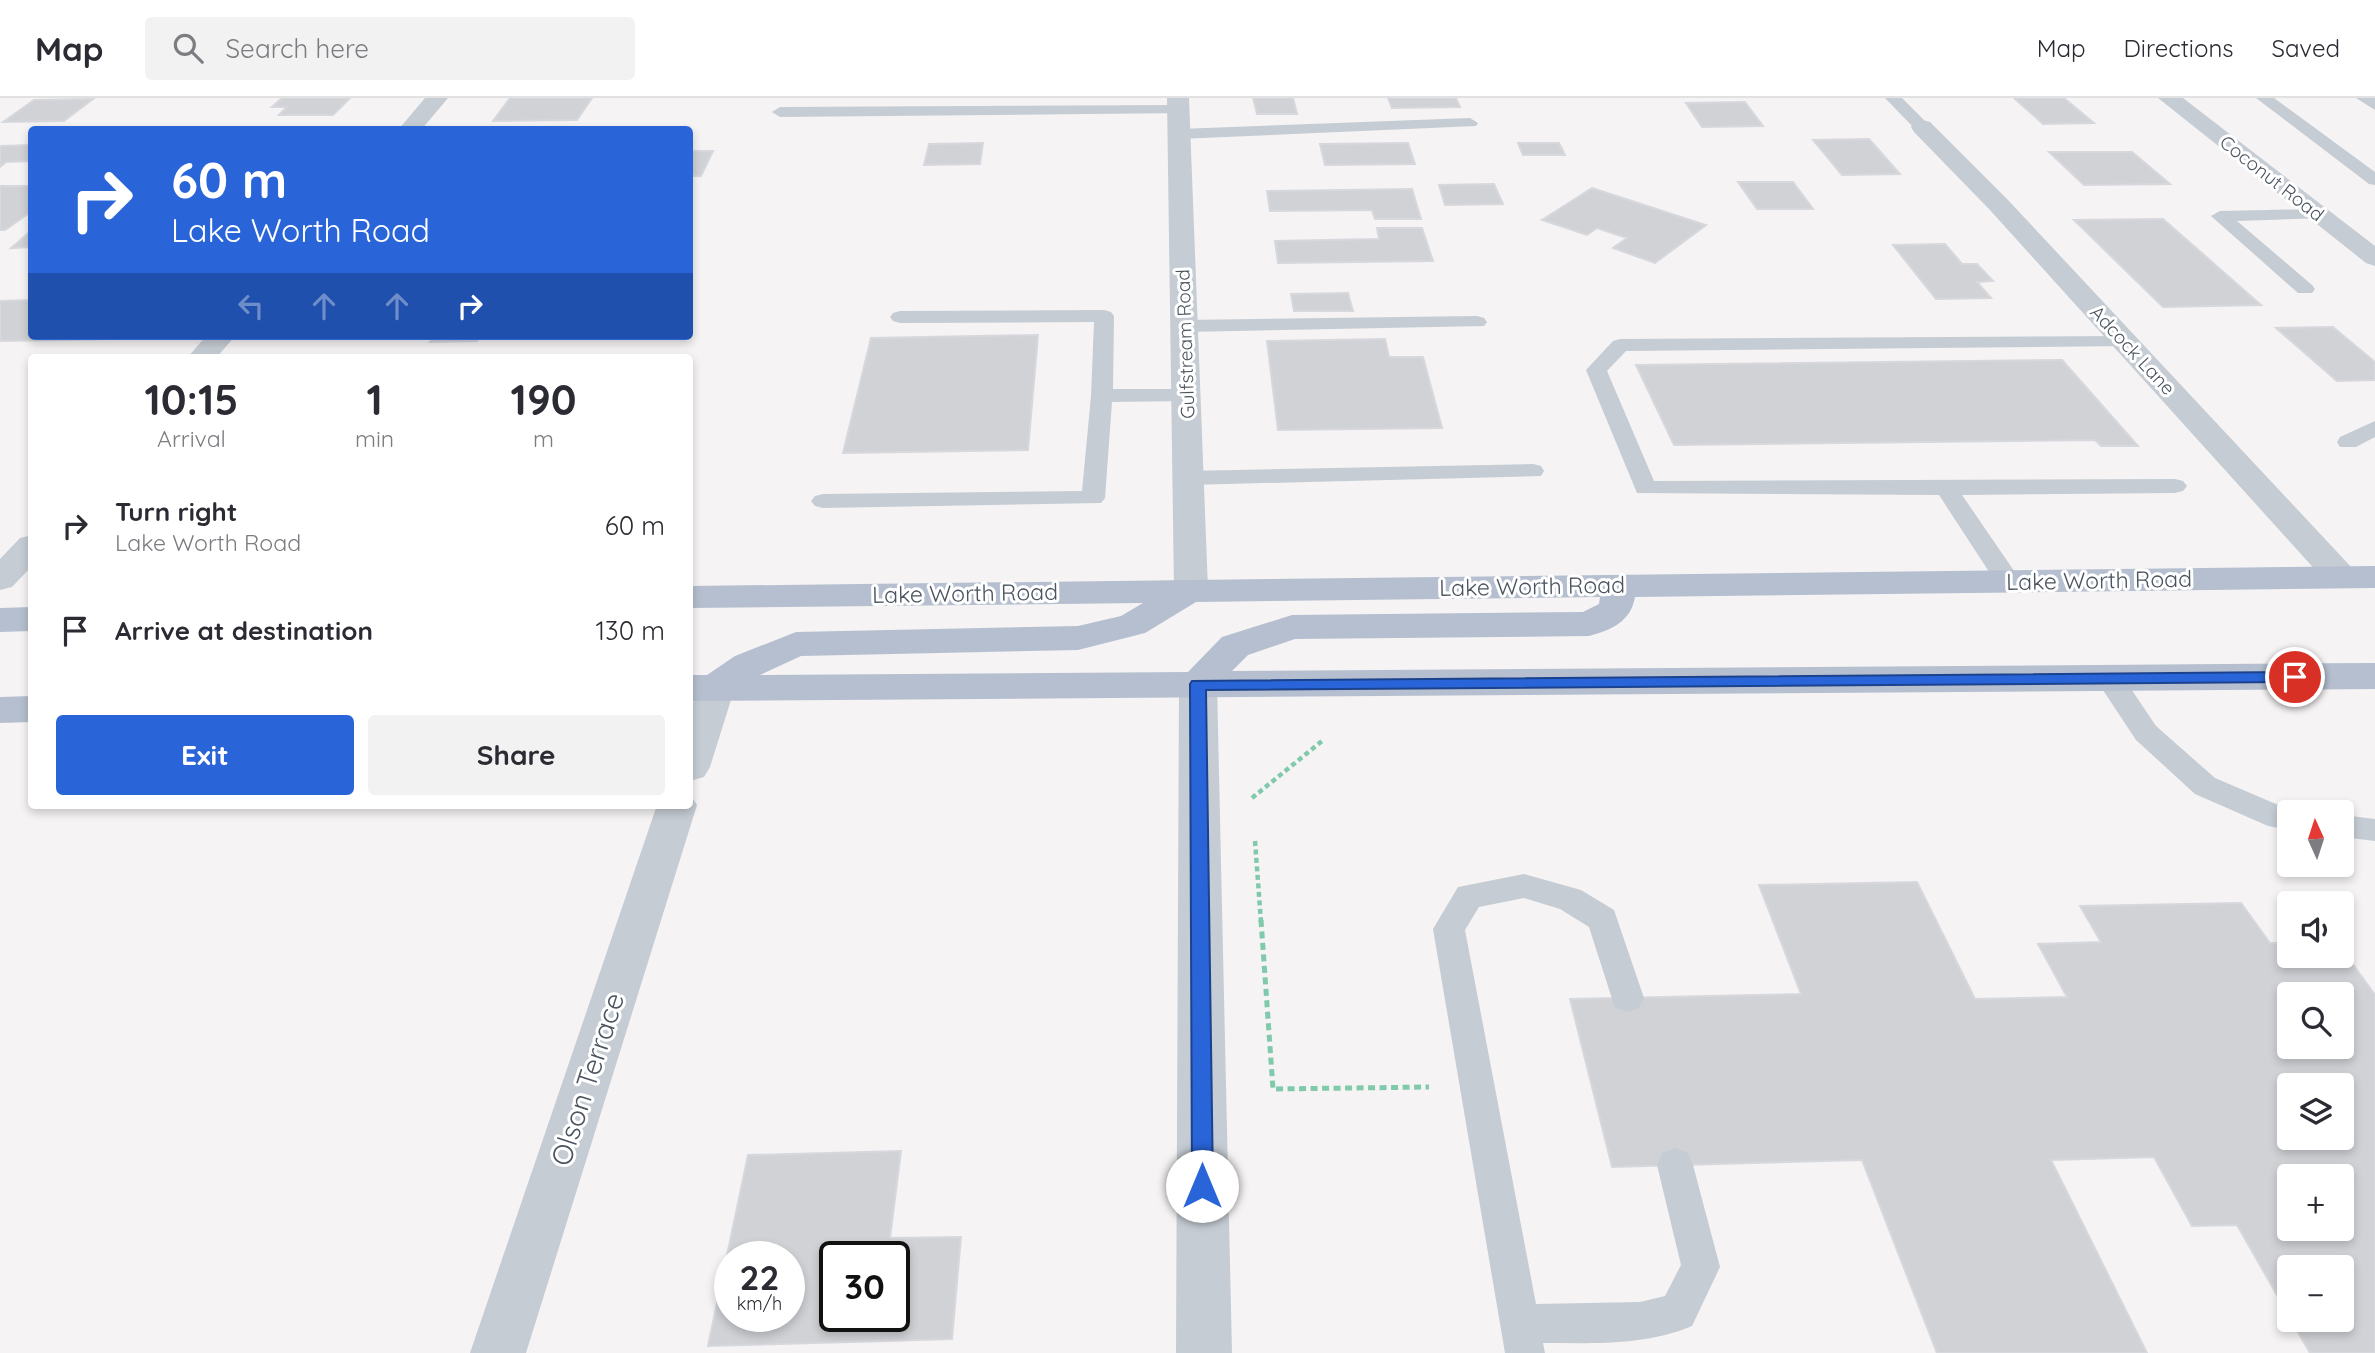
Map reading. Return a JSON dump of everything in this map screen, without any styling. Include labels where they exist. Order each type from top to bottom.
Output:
[{"type":"main road","name":"Lake Worth Road","points":[[693,597],[2375,577]]},
{"type":"main road","points":[[1198,684],[1235,646],[1292,627],[1589,624],[1615,610],[1620,585]]},
{"type":"main road","points":[[703,688],[796,644],[1078,638],[1132,625],[1191,590]]},
{"type":"main road","points":[[0,620],[28,619]]},
{"type":"main road","points":[[703,688],[2375,676]]},
{"type":"main road","points":[[0,710],[28,709]]},
{"type":"street","points":[[412,126],[437,98]]},
{"type":"street","name":"Coconut Road","points":[[2169,98],[2375,258]]},
{"type":"street","name":"Gulfstream Road","points":[[1179,114],[1191,590]]},
{"type":"street","name":"Adcock Lane","points":[[1922,127],[1998,204],[2341,577]]},
{"type":"street","points":[[205,354],[217,340]]},
{"type":"street","points":[[0,579],[28,549]]},
{"type":"street","points":[[1198,684],[1204,1353]]},
{"type":"street","points":[[693,749],[703,688]]},
{"type":"street","name":"Olson Terrace","points":[[498,1353],[676,809]]},
{"type":"lane","points":[[1893,98],[1922,127]]},
{"type":"lane","points":[[2264,98],[2375,180]]},
{"type":"lane","points":[[2364,98],[2375,105]]},
{"type":"lane","points":[[780,112],[1179,114],[1470,123]]},
{"type":"lane","points":[[2305,289],[2220,216],[2318,214]]},
{"type":"lane","points":[[823,501],[1093,498],[1102,396],[1104,316],[900,317]]},
{"type":"lane","points":[[1184,326],[1477,322]]},
{"type":"lane","points":[[2125,342],[1620,345],[1596,370],[1645,488],[2175,486]]},
{"type":"lane","points":[[1102,396],[1186,395]]},
{"type":"lane","points":[[2348,442],[2375,428]]},
{"type":"lane","points":[[1188,478],[1533,471]]},
{"type":"lane","points":[[1946,488],[2008,581]]},
{"type":"lane","points":[[2109,678],[2146,733],[2205,786],[2277,817]]},
{"type":"lane","points":[[2354,827],[2375,830]]},
{"type":"lane","points":[[1627,998],[1602,919],[1570,898],[1524,886],[1469,896],[1449,929],[1523,1339],[1640,1322],[1678,1312],[1701,1267],[1675,1165]]},
{"type":"path","points":[[1253,811],[1252,797],[1322,741]]},
{"type":"path","points":[[1255,839],[1273,1089],[1435,1087]]},
{"type":"building","points":[[282,98],[350,98],[333,115],[279,115],[287,107],[272,107]]},
{"type":"building","points":[[510,98],[592,98],[577,120],[493,121]]},
{"type":"building","points":[[1253,98],[1293,98],[1297,114],[1257,114]]},
{"type":"building","points":[[1388,98],[1456,98],[1460,107],[1392,108]]},
{"type":"building","points":[[2014,98],[2064,98],[2094,123],[2043,124]]},
{"type":"building","points":[[93,99],[64,121],[3,122],[34,100]]},
{"type":"building","points":[[1745,102],[1763,126],[1702,127],[1686,103]]},
{"type":"building","points":[[1869,139],[1900,174],[1842,175],[1813,140]]},
{"type":"building","points":[[983,143],[980,164],[924,165],[929,144]]},
{"type":"building","points":[[1408,143],[1415,164],[1325,165],[1320,144]]},
{"type":"building","points":[[1518,143],[1559,143],[1565,155],[1523,155]]},
{"type":"building","points":[[28,145],[28,161],[6,162],[0,167],[0,146]]},
{"type":"building","points":[[693,151],[713,151],[701,176],[693,176]]},
{"type":"building","points":[[2049,152],[2132,152],[2170,184],[2084,185]]},
{"type":"building","points":[[1738,182],[1793,182],[1813,209],[1757,209]]},
{"type":"building","points":[[1494,184],[1503,204],[1445,205],[1439,185]]},
{"type":"building","points":[[0,186],[28,186],[28,214],[5,230],[0,230]]},
{"type":"building","points":[[1592,188],[1706,225],[1655,263],[1613,248],[1627,238],[1597,228],[1587,235],[1542,220]]},
{"type":"building","points":[[1412,189],[1421,219],[1375,219],[1372,210],[1270,211],[1267,191]]},
{"type":"building","points":[[2163,219],[2261,305],[2163,307],[2074,220]]},
{"type":"building","points":[[1377,228],[1422,228],[1433,261],[1278,263],[1275,241],[1379,239]]},
{"type":"building","points":[[28,233],[28,247],[11,248]]},
{"type":"building","points":[[1945,244],[1962,264],[1977,264],[1993,281],[1977,282],[1991,298],[1936,299],[1893,245]]},
{"type":"building","points":[[1348,293],[1353,311],[1294,311],[1291,294]]},
{"type":"building","points":[[28,300],[28,340],[57,340],[0,341],[0,301]]},
{"type":"building","points":[[2333,327],[2375,362],[2375,380],[2337,381],[2276,328]]},
{"type":"building","points":[[1038,335],[1028,450],[843,453],[871,338]]},
{"type":"building","points":[[1385,339],[1389,357],[1423,357],[1442,428],[1278,430],[1267,341]]},
{"type":"building","points":[[431,340],[478,340],[477,341],[430,342]]},
{"type":"building","points":[[2062,360],[2138,446],[2101,446],[2095,440],[1674,445],[1636,365]]},
{"type":"building","points":[[1917,882],[1975,999],[2067,997],[2038,944],[2101,942],[2080,906],[2241,903],[2270,943],[2277,943],[2277,968],[2354,968],[2354,966],[2375,995],[2375,1353],[2310,1353],[2298,1332],[2354,1332],[2354,1255],[2277,1255],[2277,1295],[2237,1225],[2192,1226],[2154,1157],[2051,1160],[2147,1353],[1937,1353],[1862,1160],[1612,1167],[1570,999],[1801,994],[1759,885]]},
{"type":"building","points":[[901,1151],[890,1238],[961,1237],[952,1339],[708,1346],[714,1317],[714,1332],[805,1332],[805,1241],[730,1241],[748,1155]]},
{"type":"route","points":[[1202,1186],[1198,684],[2295,677]]}]
